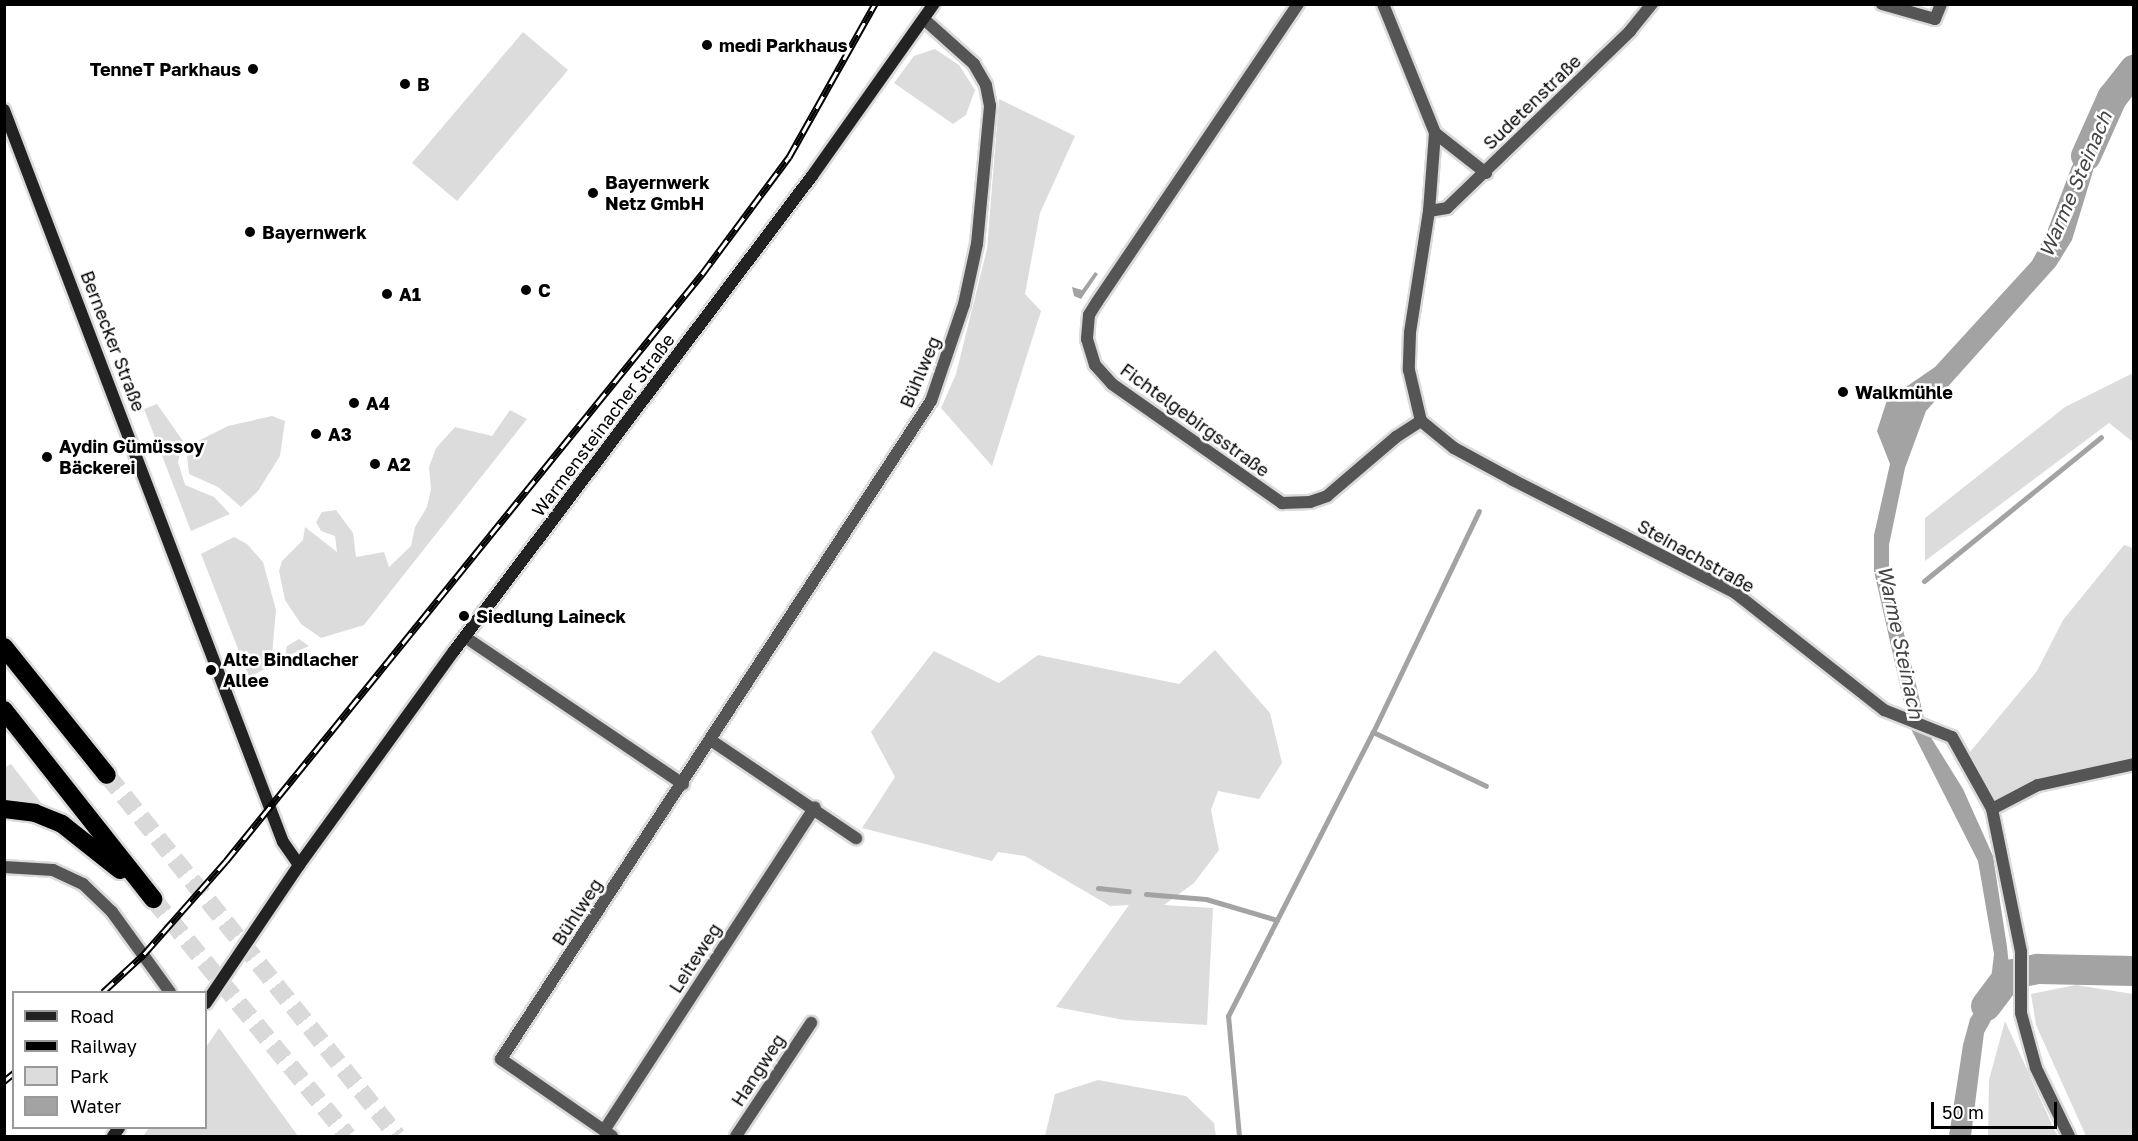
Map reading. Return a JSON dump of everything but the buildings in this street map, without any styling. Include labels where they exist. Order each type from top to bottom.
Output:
[{"type":"highway","points":[[4,647],[107,775]]},
{"type":"highway","points":[[4,710],[153,899],[93,845],[62,824],[35,813],[4,809]]},
{"type":"street","name":"Warmensteinacher Straße","points":[[299,865],[465,636],[673,362],[925,20],[934,4]]},
{"type":"street","name":"Fichtelgebirgsstraße","points":[[1298,4],[1097,302],[1089,315],[1087,339],[1095,365],[1107,380],[1282,502],[1310,502],[1328,496],[1396,437],[1421,421]]},
{"type":"street","points":[[1383,4],[1435,133],[1430,211],[1410,333],[1409,370],[1421,421]]},
{"type":"street","name":"Sudetenstraße","points":[[1430,211],[1447,208],[1486,172],[1630,31],[1652,4]]},
{"type":"street","points":[[1882,4],[1935,18],[1941,4]]},
{"type":"street","name":"Bühlweg","points":[[609,1133],[501,1059],[712,741],[928,407],[948,359],[977,244],[990,106],[986,86],[974,64],[925,20]]},
{"type":"street","name":"Bernecker Straße","points":[[4,110],[283,842],[299,865]]},
{"type":"street","points":[[1435,133],[1486,172]]},
{"type":"street","name":"Steinachstraße","points":[[1421,421],[1454,448],[1734,592],[1884,710],[1932,727],[1952,738],[1992,809],[2021,951],[2023,992],[2021,1013],[2036,1068],[2068,1137]]},
{"type":"street","points":[[465,636],[683,784]]},
{"type":"street","points":[[712,741],[815,807],[856,838]]},
{"type":"street","points":[[1992,809],[2038,785],[2133,764]]},
{"type":"street","name":"Leiteweg","points":[[609,1133],[815,807]]},
{"type":"street","points":[[207,1002],[299,865]]},
{"type":"street","points":[[4,867],[53,870],[83,884],[112,912],[169,991]]},
{"type":"street","name":"Hangweg","points":[[736,1137],[811,1023]]},
{"type":"green space","points":[[523,32],[568,70],[457,201],[412,163]]},
{"type":"green space","points":[[935,49],[959,65],[975,90],[966,115],[953,124],[894,83],[914,56]]},
{"type":"green space","points":[[999,99],[1075,136],[1040,213],[1025,294],[1041,311],[992,466],[941,408],[956,374],[987,249]]},
{"type":"green space","points":[[2133,373],[2133,442],[2109,423],[1925,561],[1925,518],[2065,407]]},
{"type":"green space","points":[[157,404],[183,441],[178,462],[185,485],[214,497],[230,514],[191,531],[144,409]]},
{"type":"green space","points":[[510,410],[527,419],[364,625],[321,638],[301,624],[285,600],[279,571],[282,561],[303,540],[305,527],[337,552],[335,536],[321,531],[316,522],[322,512],[336,510],[353,533],[356,557],[384,552],[389,567],[411,546],[415,527],[427,507],[431,489],[429,467],[436,448],[455,427],[492,436]]},
{"type":"green space","points":[[272,416],[285,421],[280,456],[258,491],[241,507],[218,487],[189,474],[187,456],[198,441],[228,426]]},
{"type":"green space","points":[[234,537],[247,544],[263,562],[276,610],[271,666],[249,677],[201,554]]},
{"type":"green space","points":[[2124,545],[2133,548],[2133,764],[2064,777],[1992,809],[1965,758],[2037,671],[2063,620]]},
{"type":"green space","points":[[299,639],[309,646],[285,657],[287,646]]},
{"type":"green space","points":[[1215,650],[1270,713],[1282,763],[1259,799],[1218,791],[1211,810],[1219,850],[1194,883],[1164,905],[1213,908],[1207,1025],[1124,1020],[1056,1007],[1129,905],[1110,906],[1025,856],[998,852],[992,861],[862,828],[895,777],[871,732],[934,651],[999,683],[1038,655],[1179,684]]},
{"type":"green space","points":[[11,764],[46,809],[5,798],[4,768]]},
{"type":"green space","points":[[2076,985],[2133,994],[2133,1136],[2086,1136],[2036,1025],[2031,994]]},
{"type":"green space","points":[[2005,1021],[2058,1136],[1988,1136],[1989,1080]]},
{"type":"green space","points":[[219,1028],[298,1136],[143,1136],[148,1129],[207,1129],[207,1046]]},
{"type":"green space","points":[[1098,1080],[1186,1096],[1214,1123],[1216,1136],[1045,1136],[1055,1094]]},
{"type":"water","points":[[2100,119],[2104,120],[2093,171],[2072,240],[2056,266],[1926,411],[1905,468],[1889,545],[1889,570],[1927,731],[1963,789],[1993,856],[2011,984],[1984,1033],[1971,1136],[1949,1136],[1963,1045],[1970,1019],[1990,988],[1994,954],[1978,861],[1909,725],[1874,571],[1874,535],[1890,464],[1877,431],[1887,400],[1935,367],[2032,261],[2045,237],[2072,166]]},
{"type":"water","points":[[1095,272],[1098,274],[1081,299],[1074,296],[1072,287],[1082,290]]},
{"type":"waterway","name":"Warme Steinach","points":[[2086,156],[2112,98],[2134,70]]},
{"type":"waterway","points":[[1924,581],[2101,437]]},
{"type":"waterway","points":[[1239,1136],[1228,1016],[1373,732],[1479,511]]},
{"type":"waterway","points":[[1373,732],[1486,786]]},
{"type":"waterway","points":[[1098,888],[1129,891]]},
{"type":"waterway","points":[[1146,894],[1206,899],[1277,920]]},
{"type":"waterway","points":[[1986,1006],[2009,975],[2038,969],[2134,971]]},
{"type":"tunnel","points":[[107,775],[397,1136]]},
{"type":"tunnel","points":[[153,899],[348,1136]]},
{"type":"railway","points":[[104,991],[144,954],[226,861],[702,274],[789,157],[875,4]]},
{"type":"railway","points":[[4,1081],[12,1075]]},
{"type":"place","name":"medi Parkhaus","points":[[707,45]]},
{"type":"place","name":"TenneT Parkhaus","points":[[253,69]]},
{"type":"place","name":"B","points":[[405,84]]},
{"type":"place","name":"Bayernwerk Netz GmbH","points":[[593,193]]},
{"type":"place","name":"Bayernwerk","points":[[250,232]]},
{"type":"place","name":"C","points":[[526,290]]},
{"type":"place","name":"A1","points":[[387,294]]},
{"type":"place","name":"Walkmühle","points":[[1843,392]]},
{"type":"place","name":"A4","points":[[354,403]]},
{"type":"place","name":"A3","points":[[316,434]]},
{"type":"place","name":"Aydin Gümüssoy Bäckerei","points":[[47,457]]},
{"type":"place","name":"A2","points":[[375,464]]},
{"type":"place","name":"Siedlung Laineck","points":[[464,616]]},
{"type":"place","name":"Alte Bindlacher Allee","points":[[211,670]]}]
